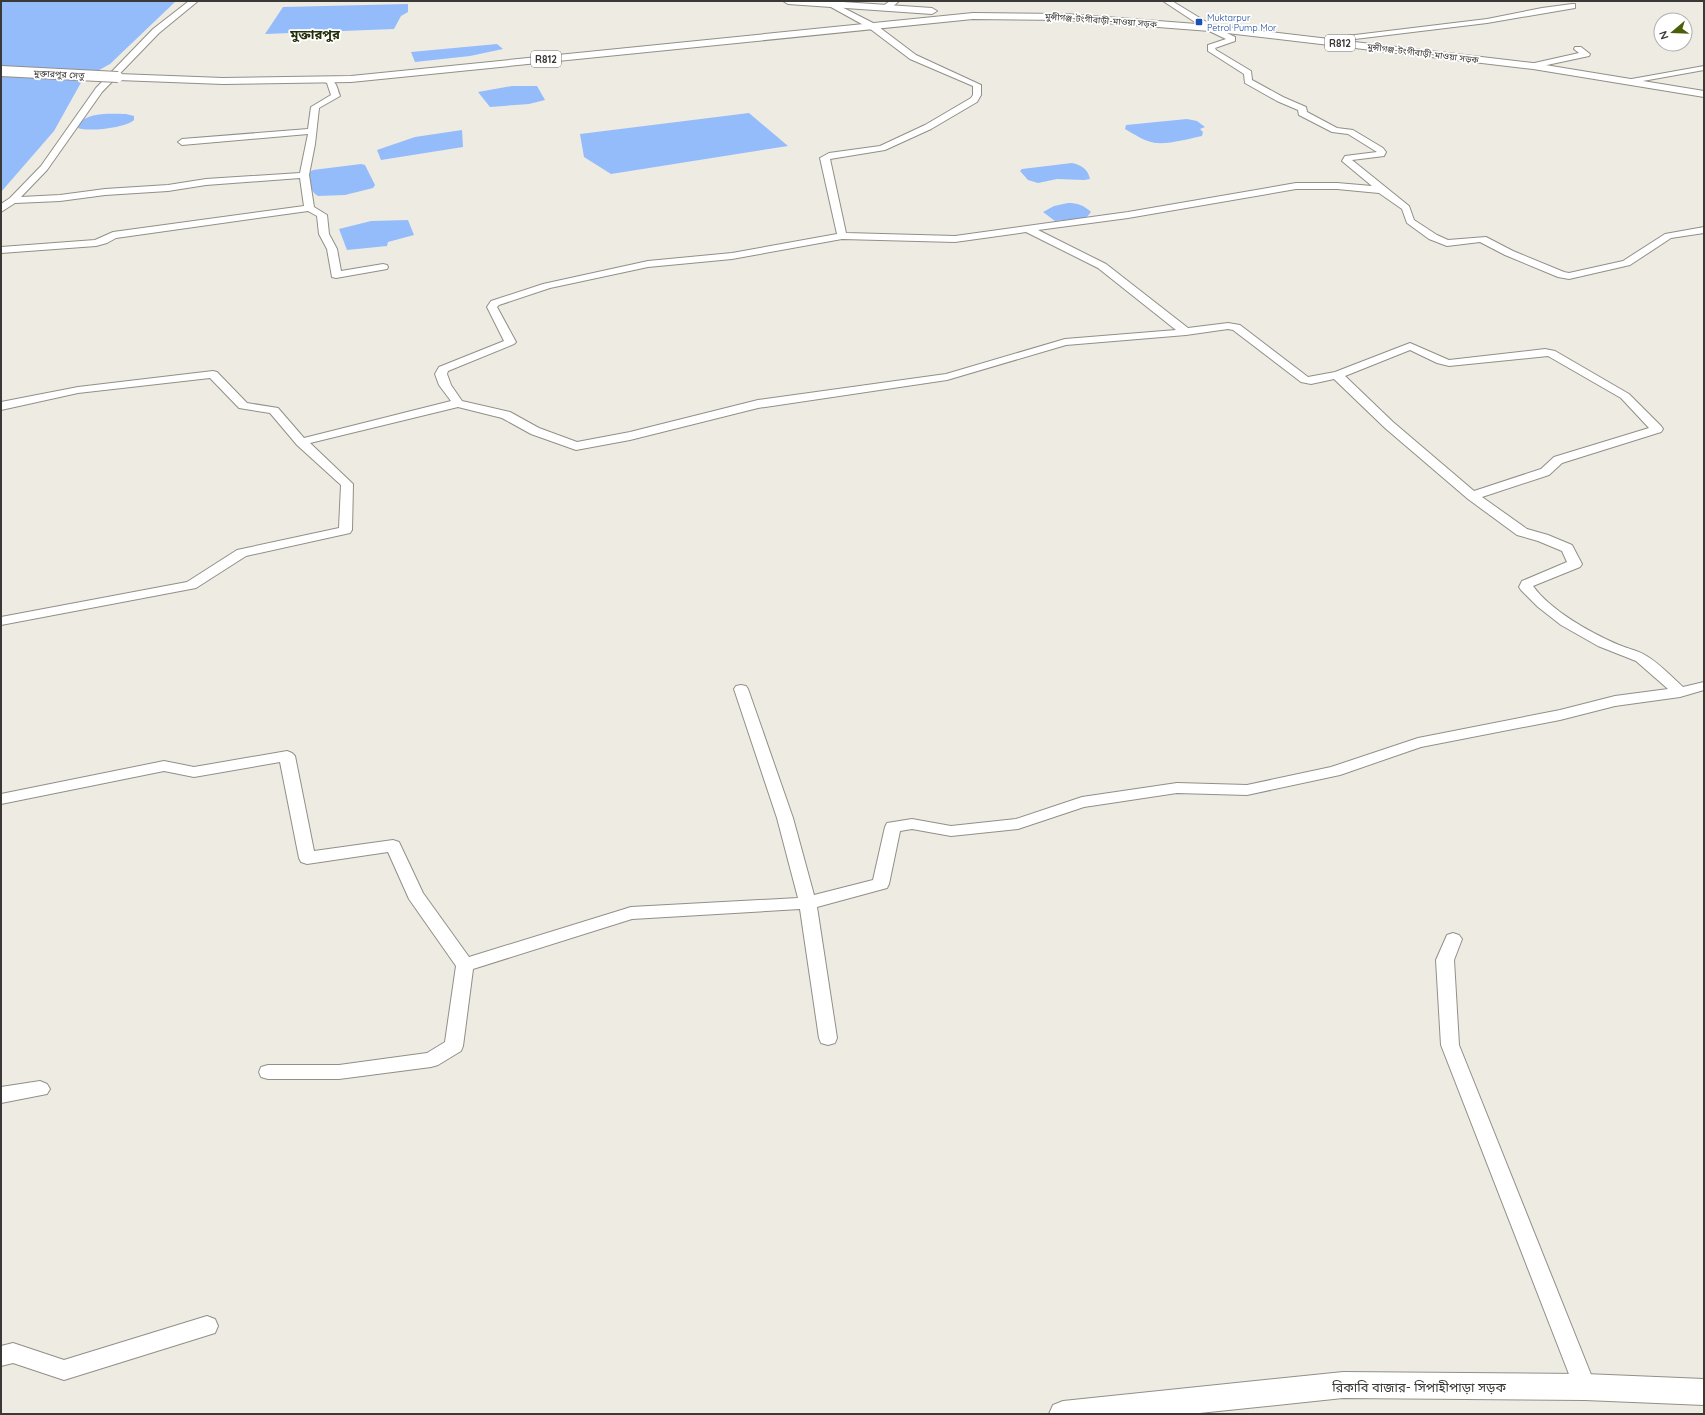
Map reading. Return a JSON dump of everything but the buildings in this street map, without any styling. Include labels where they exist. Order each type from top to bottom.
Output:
[{"type":"main road","points":[[788,1],[827,2],[973,16]]},
{"type":"main road","name":"মুন্সীগঞ্জ-টংগীবাড়ী-মাওয়া সড়ক","points":[[973,16],[1066,18],[1210,28],[1533,66],[1704,94]]},
{"type":"main road","name":"R812","points":[[324,80],[380,76],[973,16]]},
{"type":"main road","name":"মুক্তারপুর সেতু","points":[[1,71],[223,81],[324,80]]},
{"type":"main road","name":"রিকাবি বাজার- সিপাহীপাড়া সড়ক","points":[[1063,1414],[1185,1408],[1342,1385],[1585,1387],[1704,1392]]},
{"type":"street","points":[[1,209],[13,200],[44,168],[99,90],[156,31],[194,1]]},
{"type":"street","points":[[886,8],[895,1]]},
{"type":"street","points":[[1168,1],[1210,28],[1232,39],[1211,47],[1212,51],[1248,73],[1248,80],[1280,99],[1303,109],[1302,113],[1324,125],[1335,130],[1350,132],[1382,152],[1381,154],[1348,158],[1347,161],[1406,208],[1410,221],[1433,237],[1447,243],[1482,239],[1509,253],[1562,275],[1569,276],[1626,263],[1668,236],[1704,230]]},
{"type":"street","points":[[827,2],[872,26],[913,58],[977,85],[977,95],[974,100],[928,127],[882,148],[829,156],[825,158],[842,236]]},
{"type":"street","points":[[1322,40],[1487,21],[1542,10],[1572,6]]},
{"type":"street","points":[[1533,66],[1586,54],[1578,49]]},
{"type":"street","points":[[1626,82],[1704,68]]},
{"type":"street","points":[[309,208],[304,175],[310,153],[312,131],[315,121],[315,107],[336,96],[330,81],[324,80]]},
{"type":"street","points":[[182,142],[312,131]]},
{"type":"street","points":[[13,200],[60,198],[105,192],[168,188],[206,182],[304,175]]},
{"type":"street","points":[[458,403],[445,385],[441,374],[443,369],[510,342],[492,307],[495,303],[547,286],[589,276],[648,264],[732,256],[842,236],[955,239],[1128,215],[1296,186],[1325,186],[1382,190]]},
{"type":"street","points":[[1,250],[96,243],[113,235],[309,208],[322,215],[324,234],[332,249],[336,275],[383,267]]},
{"type":"street","points":[[1026,228],[1102,266],[1186,332]]},
{"type":"street","points":[[301,442],[458,403],[506,415],[535,431],[576,446],[630,436],[758,404],[947,377],[1065,342],[1186,332],[1228,326],[1236,327],[1305,380],[1337,375],[1410,346],[1440,361],[1450,363],[1544,352],[1551,353],[1625,396],[1657,430],[1558,460],[1545,472],[1472,496]]},
{"type":"street","points":[[1,406],[78,390],[213,374],[243,406],[274,410],[301,442],[347,484],[346,530],[242,553],[191,585],[1,621]]},
{"type":"street","points":[[1337,375],[1389,425],[1472,496],[1522,532],[1544,538],[1567,548],[1575,564],[1527,584],[1526,587],[1542,604],[1573,625],[1615,648],[1640,659],[1680,692]]},
{"type":"street","points":[[465,965],[631,914],[808,903],[881,884],[893,827],[912,824],[951,832],[1018,824],[1082,802],[1177,788],[1247,790],[1334,771],[1418,743],[1560,715],[1615,701],[1680,692],[1704,686]]},
{"type":"street","points":[[741,689],[785,818],[808,903],[828,1038]]},
{"type":"street","points":[[1,799],[164,766],[194,772],[287,756],[308,858],[393,846],[415,895],[465,965],[454,1046],[431,1060],[339,1072],[268,1072]]},
{"type":"street","points":[[1453,939],[1445,960],[1450,1045],[1585,1387]]},
{"type":"street","points":[[1,1095],[40,1089]]},
{"type":"street","points":[[1,1356],[13,1353],[64,1370],[207,1326]]},
{"type":"water","points":[[1,1],[176,1],[110,64],[83,79],[54,131],[1,192]]},
{"type":"water","points":[[408,4],[408,12],[401,16],[394,29],[265,34],[283,7]]},
{"type":"water","points":[[497,44],[503,49],[470,56],[415,62],[411,52]]},
{"type":"water","points":[[512,86],[537,86],[545,100],[529,104],[490,107],[478,92]]},
{"type":"water","points":[[749,113],[788,146],[611,174],[584,157],[580,134]]},
{"type":"water","points":[[126,114],[134,116],[134,120],[130,123],[115,127],[90,130],[78,128],[85,119],[91,116]]},
{"type":"water","points":[[1187,119],[1197,121],[1205,127],[1200,129],[1203,132],[1202,136],[1173,142],[1156,143],[1144,139],[1125,129],[1126,125]]},
{"type":"water","points":[[462,130],[463,147],[381,160],[377,150],[415,137]]},
{"type":"water","points":[[1072,163],[1084,168],[1090,179],[1057,179],[1038,183],[1028,180],[1020,171],[1022,169]]},
{"type":"water","points":[[361,164],[365,165],[375,185],[373,188],[345,195],[318,196],[311,189],[310,172],[313,170]]},
{"type":"water","points":[[1075,203],[1091,212],[1086,218],[1055,221],[1043,212],[1054,206]]},
{"type":"water","points":[[408,220],[414,235],[388,242],[387,246],[347,250],[339,229],[371,221]]},
{"type":"place","name":"Muktarpur Petrol Pump Mor","points":[[1199,22]]},
{"type":"district","name":"মুক্তারপুর","points":[[315,34]]}]
